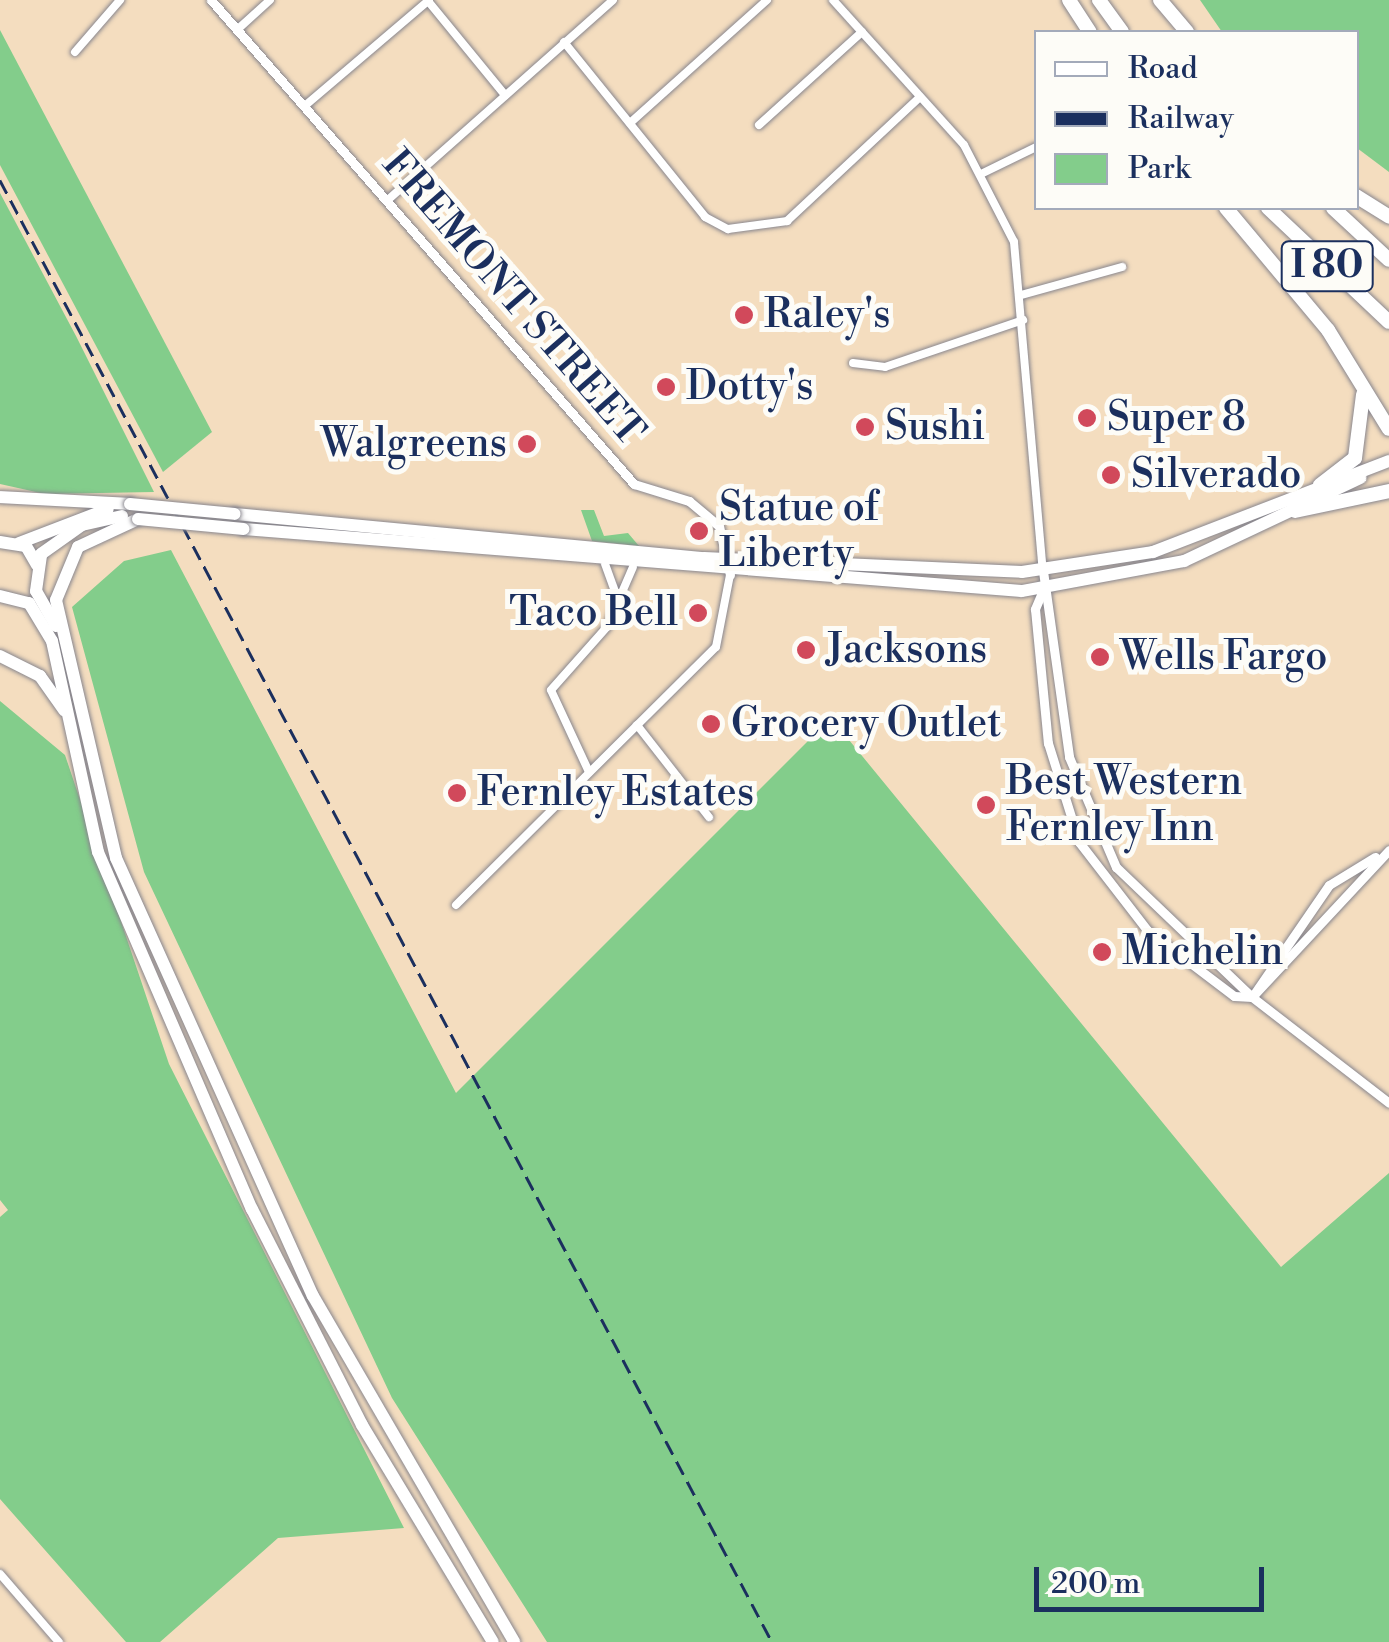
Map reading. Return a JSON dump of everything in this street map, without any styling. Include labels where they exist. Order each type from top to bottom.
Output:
[{"type":"highway","points":[[1069,0],[1089,30]]},
{"type":"highway","points":[[1099,0],[1121,30]]},
{"type":"highway","points":[[1158,0],[1178,30]]},
{"type":"highway","points":[[1158,0],[1185,30]]},
{"type":"highway","points":[[1359,198],[1389,218]]},
{"type":"highway","points":[[1228,210],[1362,384],[1389,429]]},
{"type":"highway","name":"I 80","points":[[1270,210],[1389,322]]},
{"type":"highway","name":"I 80","points":[[1335,210],[1389,260]]},
{"type":"highway","points":[[1320,485],[1360,447],[1362,384]]},
{"type":"highway","points":[[493,1642],[289,1285],[120,910],[52,640],[35,610],[6,597],[82,524],[138,519],[633,566],[1042,571],[1168,547],[1320,485],[1389,462]]},
{"type":"highway","points":[[0,497],[235,514],[731,567],[1043,590],[1184,561],[1295,511],[1389,462]]},
{"type":"highway","points":[[1295,511],[1389,491]]},
{"type":"highway","points":[[63,636],[36,572],[8,542],[130,504]]},
{"type":"highway","points":[[138,519],[100,530],[72,554],[56,600],[109,838],[273,1213],[325,1318],[514,1642]]},
{"type":"highway","points":[[0,656],[40,676],[71,724]]},
{"type":"highway","points":[[120,910],[167,975]]},
{"type":"highway","points":[[273,1213],[289,1285],[325,1318]]},
{"type":"street","points":[[75,52],[120,0]]},
{"type":"street","name":"FREMONT STREET","points":[[212,0],[390,198],[634,484],[689,501],[724,533],[731,567]]},
{"type":"street","points":[[238,28],[270,0]]},
{"type":"street","points":[[307,104],[428,0],[505,95]]},
{"type":"street","points":[[390,198],[613,0]]},
{"type":"street","points":[[630,124],[767,0]]},
{"type":"street","points":[[833,0],[983,173],[1014,242],[1022,295],[1043,590],[1078,792],[1136,892],[1245,981],[1252,998],[1389,1103]]},
{"type":"street","points":[[758,125],[862,32]]},
{"type":"street","points":[[564,42],[705,217],[759,232],[787,221],[920,97]]},
{"type":"street","points":[[983,173],[1034,148]]},
{"type":"street","points":[[1022,295],[1122,267]]},
{"type":"street","points":[[853,363],[885,367],[1023,320]]},
{"type":"street","points":[[604,564],[617,596]]},
{"type":"street","points":[[589,772],[551,690],[608,628],[617,596],[633,566]]},
{"type":"street","points":[[456,906],[637,725],[723,628],[731,567]]},
{"type":"street","points":[[1043,590],[1035,609],[1052,765],[1105,884],[1170,948],[1234,996],[1252,998]]},
{"type":"street","points":[[637,725],[709,816]]},
{"type":"street","points":[[1252,998],[1329,885],[1389,850]]},
{"type":"street","points":[[1252,998],[1376,857]]},
{"type":"street","points":[[1105,884],[1136,892]]},
{"type":"street","points":[[0,1574],[58,1642]]},
{"type":"green space","points":[[1200,0],[1389,0],[1389,172],[1359,150],[1359,30],[1221,30]]},
{"type":"green space","points":[[0,30],[212,432],[163,472],[0,165]]},
{"type":"green space","points":[[0,193],[154,492],[45,494],[0,484]]},
{"type":"green space","points":[[581,510],[594,510],[604,536],[628,533],[639,546],[592,541]]},
{"type":"green space","points":[[171,550],[456,1093],[831,718],[1281,1267],[1389,1173],[1389,1642],[547,1642],[392,1398],[144,872],[72,607],[124,561]]},
{"type":"green space","points":[[0,701],[65,755],[169,1064],[404,1528],[278,1538],[160,1642],[126,1642],[0,1499],[0,1217],[8,1210],[0,1200]]},
{"type":"railway","points":[[0,180],[772,1642]]},
{"type":"place","name":"Raley's","points":[[744,315]]},
{"type":"place","name":"Dotty's","points":[[666,387]]},
{"type":"place","name":"Super 8","points":[[1087,418]]},
{"type":"place","name":"Sushi","points":[[865,427]]},
{"type":"place","name":"Walgreens","points":[[527,444]]},
{"type":"place","name":"Silverado","points":[[1111,475]]},
{"type":"place","name":"Statue of Liberty","points":[[699,531]]},
{"type":"place","name":"Taco Bell","points":[[698,613]]},
{"type":"place","name":"Jacksons","points":[[806,650]]},
{"type":"place","name":"Wells Fargo","points":[[1100,657]]},
{"type":"place","name":"Grocery Outlet","points":[[711,724]]},
{"type":"place","name":"Fernley Estates","points":[[457,793]]},
{"type":"place","name":"Best Western Fernley Inn","points":[[986,805]]},
{"type":"place","name":"Michelin","points":[[1102,952]]}]
